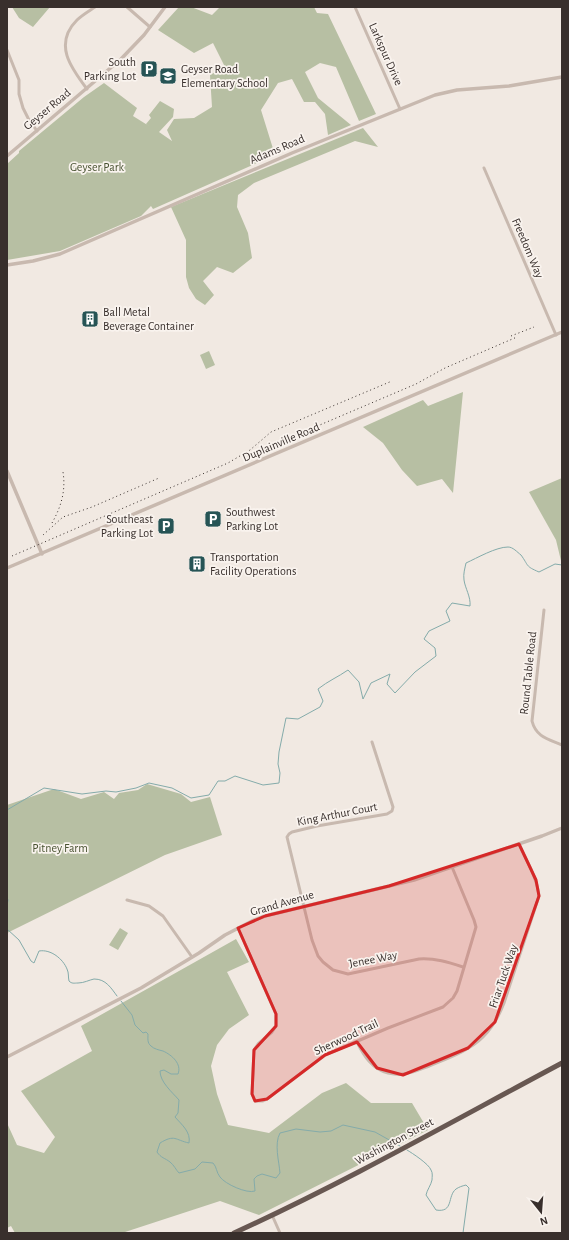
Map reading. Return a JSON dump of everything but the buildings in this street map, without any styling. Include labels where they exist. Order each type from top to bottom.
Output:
[{"type":"highway","name":"Washington Street","points":[[234,1233],[355,1174],[562,1063]]},
{"type":"street","points":[[87,90],[68,62],[66,41],[68,33],[77,21],[95,7]]},
{"type":"street","points":[[127,7],[150,28]]},
{"type":"street","name":"Geyser Road","points":[[7,156],[87,90],[121,59],[150,28],[165,7]]},
{"type":"street","name":"Larkspur Drive","points":[[355,7],[400,109]]},
{"type":"street","points":[[7,50],[19,80],[19,94],[23,108],[37,130]]},
{"type":"street","name":"Adams Road","points":[[7,265],[33,261],[60,254],[292,153],[444,92],[509,86],[562,77]]},
{"type":"street","name":"Freedom Way","points":[[484,168],[556,335]]},
{"type":"street","name":"Duplainville Road","points":[[7,568],[562,332]]},
{"type":"street","points":[[7,471],[42,554]]},
{"type":"street","name":"Round Table Road","points":[[544,610],[532,721],[535,730],[539,734],[562,745]]},
{"type":"street","name":"King Arthur Court","points":[[287,837],[292,832],[387,814],[392,811],[393,807],[372,742]]},
{"type":"street","name":"Grand Avenue","points":[[7,1057],[141,988],[225,935],[265,916],[389,886],[452,867],[562,828]]},
{"type":"street","name":"Jenee Way","points":[[287,837],[305,906],[312,940],[318,956],[333,970],[348,974],[430,958],[463,967]]},
{"type":"street","name":"Friar Tuck Way","points":[[357,1042],[368,1061],[377,1068],[388,1073],[403,1074],[423,1068],[455,1055],[477,1042],[489,1030],[500,1015],[539,896],[536,880],[519,844]]},
{"type":"street","name":"Sherwood Trail","points":[[238,928],[276,1014],[276,1026],[254,1050],[252,1094],[254,1099],[259,1101],[268,1099],[321,1057],[388,1028],[435,1010],[446,1005],[453,998],[457,991],[476,927],[452,867]]},
{"type":"street","points":[[127,900],[149,906],[163,916],[192,957]]},
{"type":"street","points":[[272,1215],[280,1233]]},
{"type":"highlighted area","points":[[519,844],[536,880],[539,896],[495,1022],[468,1048],[403,1075],[377,1068],[357,1042],[325,1055],[267,1099],[255,1101],[252,1094],[254,1050],[276,1026],[276,1014],[238,928],[265,916],[389,886]]},
{"type":"green space","points":[[12,7],[50,7],[33,27],[19,18]]},
{"type":"green space","name":"Geyser Park","points":[[179,7],[191,7],[212,15],[220,7],[314,7],[317,13],[328,14],[376,114],[359,121],[336,67],[320,63],[305,72],[318,98],[351,125],[328,135],[325,114],[315,102],[304,102],[292,79],[278,83],[261,110],[275,155],[153,209],[151,206],[141,216],[60,251],[7,260],[7,164],[19,153],[19,151],[84,97],[104,83],[137,108],[133,116],[149,126],[146,124],[151,118],[149,115],[160,101],[174,109],[173,117],[159,132],[172,141],[167,130],[174,119],[194,118],[212,107],[210,75],[225,67],[213,43],[194,53],[158,30]]},
{"type":"green space","points":[[363,128],[378,147],[355,141],[254,183],[238,195],[237,207],[248,233],[252,258],[233,273],[217,267],[203,281],[214,295],[205,305],[196,299],[189,288],[186,277],[186,240],[171,207]]},
{"type":"green space","points":[[209,351],[215,365],[206,369],[200,355]]},
{"type":"green space","points":[[463,392],[453,493],[442,479],[417,486],[402,470],[383,443],[363,427],[423,400],[428,406]]},
{"type":"green space","points":[[562,478],[562,565],[556,540],[529,492]]},
{"type":"green space","name":"Pitney Farm","points":[[147,784],[181,794],[191,802],[210,797],[222,835],[165,855],[7,933],[7,805],[54,789],[81,799],[104,792],[114,799],[119,793],[138,790]]},
{"type":"green space","points":[[120,928],[128,933],[118,950],[109,945]]},
{"type":"green space","points":[[236,939],[249,962],[227,972],[249,1015],[229,1029],[217,1045],[211,1066],[217,1094],[228,1125],[269,1133],[322,1093],[346,1083],[371,1103],[412,1103],[428,1130],[259,1215],[220,1201],[122,1233],[15,1233],[11,1226],[7,1228],[7,1123],[17,1145],[44,1153],[55,1137],[21,1091],[92,1051],[81,1026]]},
{"type":"waterway","points":[[7,810],[44,788],[82,794],[106,791],[116,792],[136,788],[149,783],[172,788],[191,798],[209,795],[218,781],[225,781],[235,776],[263,785],[279,783],[279,752],[286,718],[298,719],[320,707],[323,701],[318,689],[348,670],[359,682],[363,699],[371,683],[390,674],[387,684],[395,693],[415,672],[436,656],[435,648],[424,639],[429,631],[450,621],[446,611],[452,603],[470,606],[470,599],[464,578],[466,563],[492,551],[503,547],[510,547],[521,555],[529,567],[539,572],[555,564],[562,565]]},
{"type":"waterway","points":[[7,897],[7,906]]},
{"type":"waterway","points":[[7,929],[19,940],[31,961],[34,963],[39,951],[52,953],[60,958],[65,965],[68,970],[70,982],[80,983],[98,979],[108,984],[117,996]]},
{"type":"waterway","points":[[121,1001],[132,1015],[135,1025],[143,1033],[146,1032],[148,1034],[150,1045],[170,1055],[179,1067],[178,1074],[171,1074],[164,1070],[160,1071],[162,1079],[167,1087],[179,1100],[178,1113],[175,1117],[189,1135],[189,1143],[172,1138],[160,1143],[157,1152],[171,1163],[179,1173],[195,1169],[202,1162],[213,1163],[220,1177],[226,1183],[242,1190],[251,1192],[255,1191],[254,1179],[257,1176],[262,1174],[276,1178],[280,1173],[277,1147],[280,1133],[296,1129],[320,1132],[331,1131],[343,1125],[375,1132],[400,1146]]},
{"type":"waterway","points":[[407,1150],[424,1162],[432,1171],[432,1180],[426,1195],[436,1210],[442,1210],[448,1207],[453,1192],[456,1189],[466,1185],[469,1188],[463,1233]]},
{"type":"railway","points":[[511,336],[534,327]]},
{"type":"railway","points":[[247,456],[416,384],[445,368],[517,337]]},
{"type":"railway","points":[[12,556],[228,463],[250,450],[271,432],[392,381]]},
{"type":"railway","points":[[52,523],[62,499],[64,486],[63,472]]},
{"type":"railway","points":[[43,535],[63,517],[92,507],[159,478]]},
{"type":"place","name":"South Parking Lot","points":[[149,69]]},
{"type":"place","name":"Geyser Road Elementary School","points":[[168,76]]},
{"type":"place","name":"Ball Metal Beverage Container","points":[[90,319]]},
{"type":"place","name":"Southwest Parking Lot","points":[[213,519]]},
{"type":"place","name":"Southeast Parking Lot","points":[[166,526]]},
{"type":"place","name":"Transportation Facility Operations","points":[[197,564]]}]
